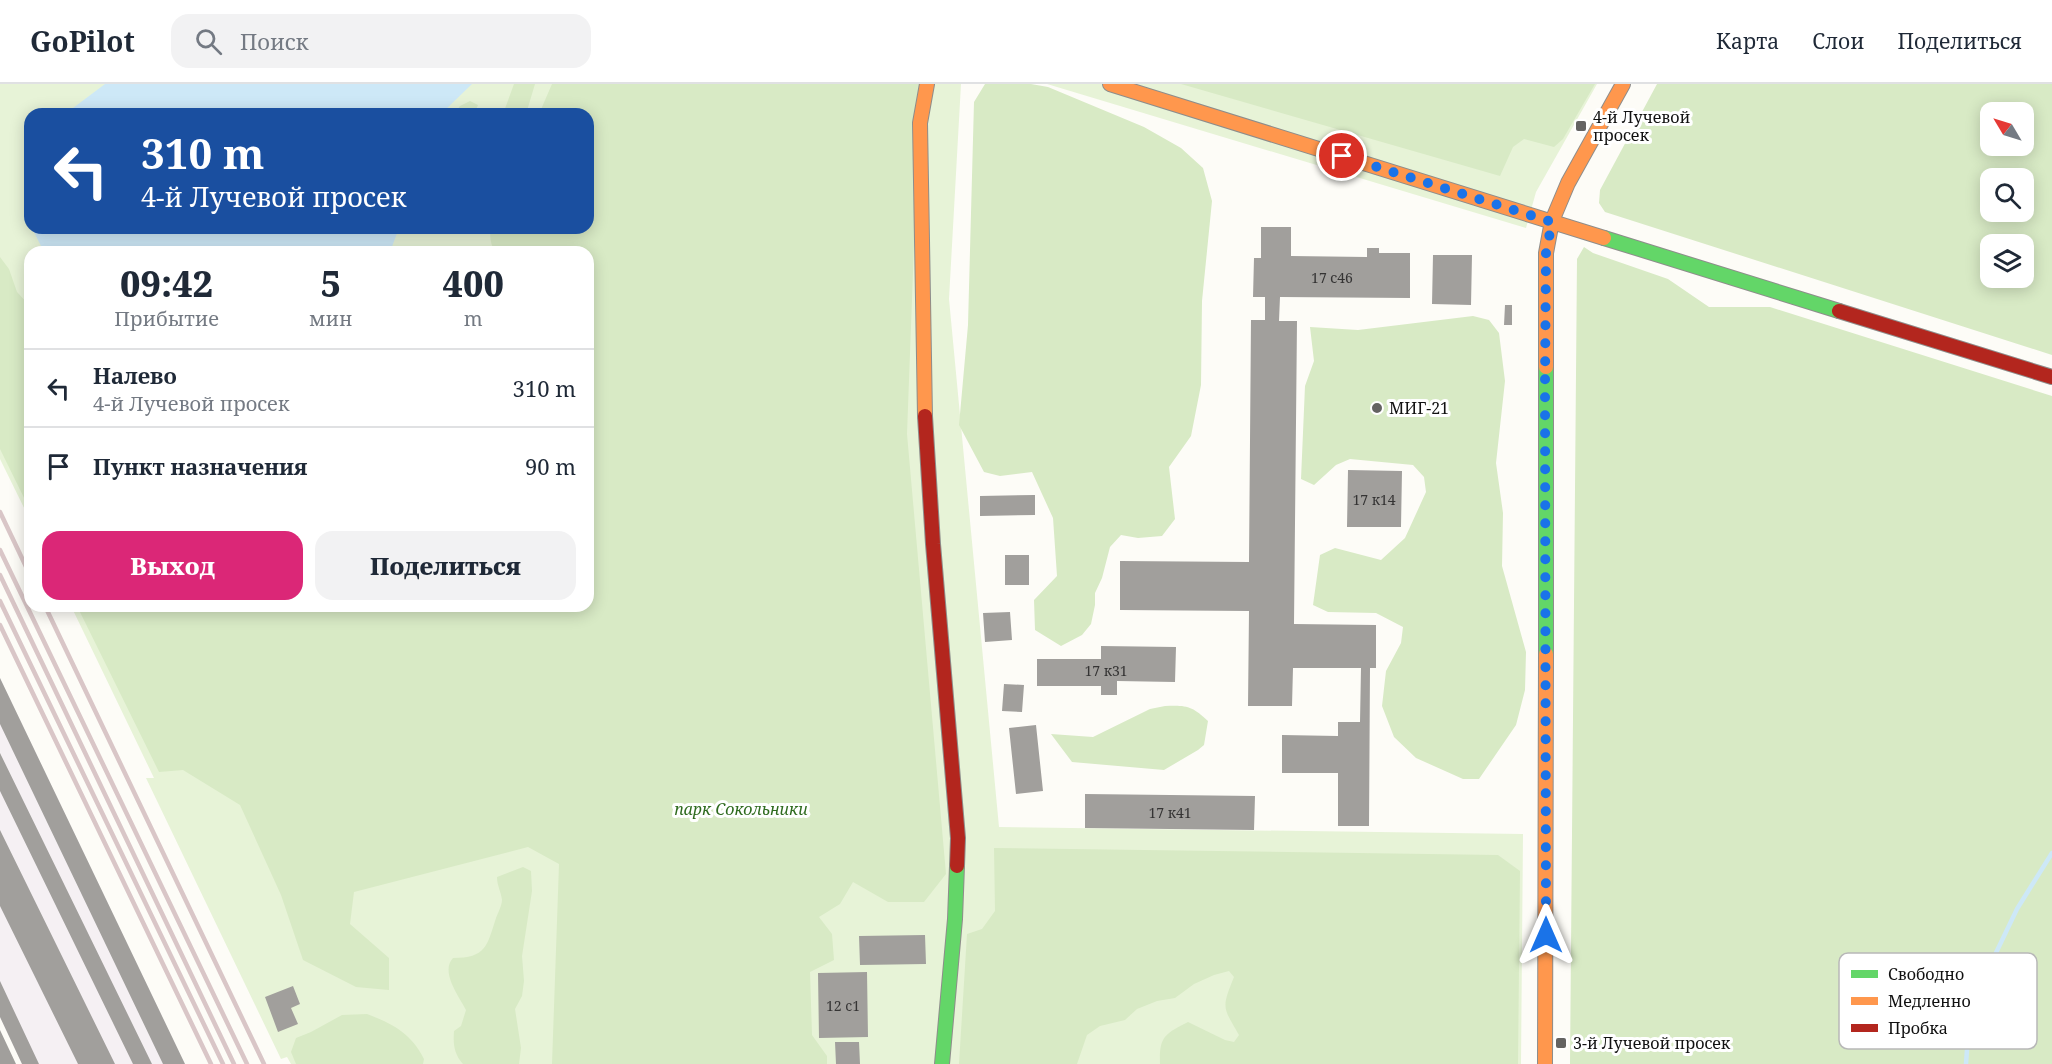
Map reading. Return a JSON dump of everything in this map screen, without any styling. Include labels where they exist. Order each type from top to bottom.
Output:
[{"type":"street","points":[[927,84],[920,123],[925,409],[933,544],[958,838],[955,919],[942,1064]]},
{"type":"street","points":[[1110,84],[2052,377]]},
{"type":"street","points":[[1545,1064],[1546,253],[1552,222],[1568,183],[1623,84]]},
{"type":"shaded area","points":[[0,678],[185,1064],[22,1064],[0,1017]]},
{"type":"green space","name":"парк Сокольники","points":[[0,84],[961,84],[949,299],[999,827],[1523,834],[1521,1064],[291,1064],[287,1057],[281,1059],[146,778],[154,778],[74,612],[594,612],[594,246],[24,246],[24,508],[0,459]]},
{"type":"green space","points":[[514,84],[535,84],[528,108],[505,108]]},
{"type":"green space","points":[[552,84],[920,84],[907,434],[946,874],[924,902],[888,902],[853,882],[840,904],[819,917],[832,934],[834,960],[810,972],[812,1035],[827,1056],[827,1064],[552,1064],[559,864],[528,847],[354,892],[350,924],[389,958],[389,990],[356,987],[303,960],[281,895],[240,805],[183,770],[159,772],[80,612],[594,612],[594,246],[492,246],[490,238],[490,234],[594,234],[594,108],[542,108]]},
{"type":"green space","points":[[985,84],[1031,84],[1048,87],[1144,127],[1181,148],[1203,168],[1212,201],[1202,301],[1201,385],[1191,436],[1169,467],[1175,519],[1162,536],[1138,538],[1121,535],[1110,547],[1102,578],[1095,593],[1091,624],[1082,635],[1061,646],[1035,630],[1034,600],[1057,576],[1053,518],[1032,472],[1000,476],[984,472],[959,425],[968,325],[974,102]]},
{"type":"green space","points":[[1047,84],[1597,84],[1536,192],[1526,228]]},
{"type":"green space","points":[[1181,84],[1595,84],[1563,139],[1554,147],[1524,139],[1513,147],[1500,176]]},
{"type":"green space","points":[[1657,84],[2052,84],[2052,355],[1605,212],[1599,203],[1600,190]]},
{"type":"green space","points":[[470,101],[478,105],[477,108],[458,108]]},
{"type":"green space","points":[[1584,247],[1593,253],[1668,279],[1709,307],[1770,307],[2052,396],[2052,1064],[1570,1064],[1577,259]]},
{"type":"green space","points":[[0,257],[9,269],[17,292],[24,300],[24,498],[0,449]]},
{"type":"green space","points":[[1473,316],[1489,320],[1499,333],[1505,381],[1496,463],[1503,513],[1502,566],[1526,652],[1525,690],[1516,725],[1479,779],[1463,779],[1416,758],[1394,737],[1382,706],[1386,671],[1401,643],[1403,627],[1376,613],[1328,612],[1313,605],[1320,555],[1335,548],[1381,560],[1405,538],[1426,492],[1424,477],[1413,465],[1350,459],[1336,465],[1314,485],[1301,479],[1305,386],[1314,361],[1310,327],[1358,330]]},
{"type":"green space","points":[[1165,706],[1189,708],[1208,721],[1204,745],[1164,770],[1072,762],[1051,734],[1093,737],[1150,709]]},
{"type":"green space","points":[[994,848],[1498,855],[1520,871],[1518,1064],[1160,1064],[1161,1047],[1165,1037],[1188,1022],[1234,1042],[1239,1035],[1226,1008],[1227,996],[1234,977],[1229,971],[1194,984],[1175,998],[1157,1001],[1137,1009],[1125,1020],[1100,1026],[1087,1035],[1077,1064],[959,1064],[967,934],[982,929],[995,911]]},
{"type":"green space","points":[[523,867],[531,871],[532,891],[522,956],[524,981],[522,996],[515,1009],[521,1048],[519,1064],[463,1064],[456,1053],[454,1031],[461,1026],[466,1010],[452,984],[450,964],[453,958],[472,956],[484,948],[502,902],[497,877]]},
{"type":"green space","points":[[367,1014],[393,1026],[407,1036],[419,1050],[424,1059],[423,1064],[296,1064],[291,1052],[296,1038],[342,1015]]},
{"type":"water","points":[[105,84],[472,84],[447,108],[73,108]]},
{"type":"water","points":[[35,234],[397,234],[392,246],[41,246]]},
{"type":"building","points":[[1261,227],[1291,227],[1291,256],[1367,257],[1367,248],[1379,248],[1379,253],[1410,253],[1410,298],[1280,297],[1279,321],[1297,321],[1294,624],[1376,625],[1376,668],[1370,668],[1369,826],[1338,826],[1338,773],[1282,773],[1282,735],[1338,736],[1338,722],[1360,722],[1361,668],[1293,668],[1292,706],[1248,706],[1249,611],[1120,610],[1120,561],[1249,562],[1251,320],[1265,320],[1265,297],[1253,297],[1254,258],[1261,258]]},
{"type":"building","points":[[1433,255],[1472,255],[1471,305],[1432,304]]},
{"type":"building","points":[[1505,305],[1512,305],[1512,325],[1504,325]]},
{"type":"building","points":[[1348,470],[1402,471],[1401,527],[1347,527]]},
{"type":"building","points":[[1035,495],[1035,515],[980,516],[980,496]]},
{"type":"building","points":[[1005,555],[1029,555],[1029,585],[1005,585]]},
{"type":"building","points":[[1010,612],[1012,640],[985,642],[983,613]]},
{"type":"building","points":[[1101,646],[1176,647],[1175,682],[1117,681],[1117,695],[1101,695],[1101,686],[1037,686],[1037,659],[1101,659]]},
{"type":"building","points":[[0,678],[185,1064],[163,1064],[0,724]]},
{"type":"building","points":[[1004,684],[1024,685],[1022,712],[1002,711]]},
{"type":"building","points":[[1036,725],[1043,791],[1016,794],[1009,728]]},
{"type":"building","points":[[0,753],[152,1064],[133,1064],[0,791]]},
{"type":"building","points":[[1085,794],[1255,796],[1254,830],[1085,828]]},
{"type":"building","points":[[0,830],[115,1064],[78,1064],[0,906]]},
{"type":"building","points":[[925,935],[926,964],[860,965],[859,936]]},
{"type":"building","points":[[867,972],[868,1037],[819,1038],[818,973]]},
{"type":"building","points":[[0,981],[39,1064],[22,1064],[0,1017]]},
{"type":"building","points":[[293,986],[300,1004],[291,1008],[298,1024],[278,1032],[265,997]]},
{"type":"building","points":[[0,1030],[16,1064],[0,1064]]},
{"type":"building","points":[[835,1042],[859,1042],[860,1064],[836,1064]]},
{"type":"waterway","points":[[1996,953],[2017,909],[2052,853]]},
{"type":"waterway","points":[[1966,1064],[1967,1049]]},
{"type":"railway","points":[[0,512],[24,562]]},
{"type":"railway","points":[[0,550],[24,600]]},
{"type":"railway","points":[[0,575],[234,1064]]},
{"type":"railway","points":[[0,601],[223,1064]]},
{"type":"railway","points":[[30,612],[247,1064]]},
{"type":"railway","points":[[48,612],[264,1064]]},
{"type":"railway","points":[[0,625],[211,1064]]},
{"type":"traffic: fast","points":[[1604,238],[1839,311]]},
{"type":"traffic: fast","points":[[1546,367],[1546,654]]},
{"type":"traffic: fast","points":[[942,1064],[955,919],[957,866]]},
{"type":"traffic: slow","points":[[925,416],[920,123],[927,84]]},
{"type":"traffic: slow","points":[[1110,84],[1604,238]]},
{"type":"traffic: slow","points":[[1546,367],[1546,253],[1552,221],[1568,183],[1623,84]]},
{"type":"traffic: slow","points":[[1545,1064],[1546,654]]},
{"type":"traffic: jam","points":[[1839,311],[2052,377]]},
{"type":"traffic: jam","points":[[925,416],[933,544],[958,838],[957,866]]},
{"type":"place","name":"4-й Лучевой просек","points":[[1581,126]]},
{"type":"place","name":"МИГ-21","points":[[1377,408]]},
{"type":"place","name":"3-й Лучевой просек","points":[[1561,1043]]},
{"type":"route","points":[[1342,156],[1552,222],[1546,253],[1546,935]]}]
